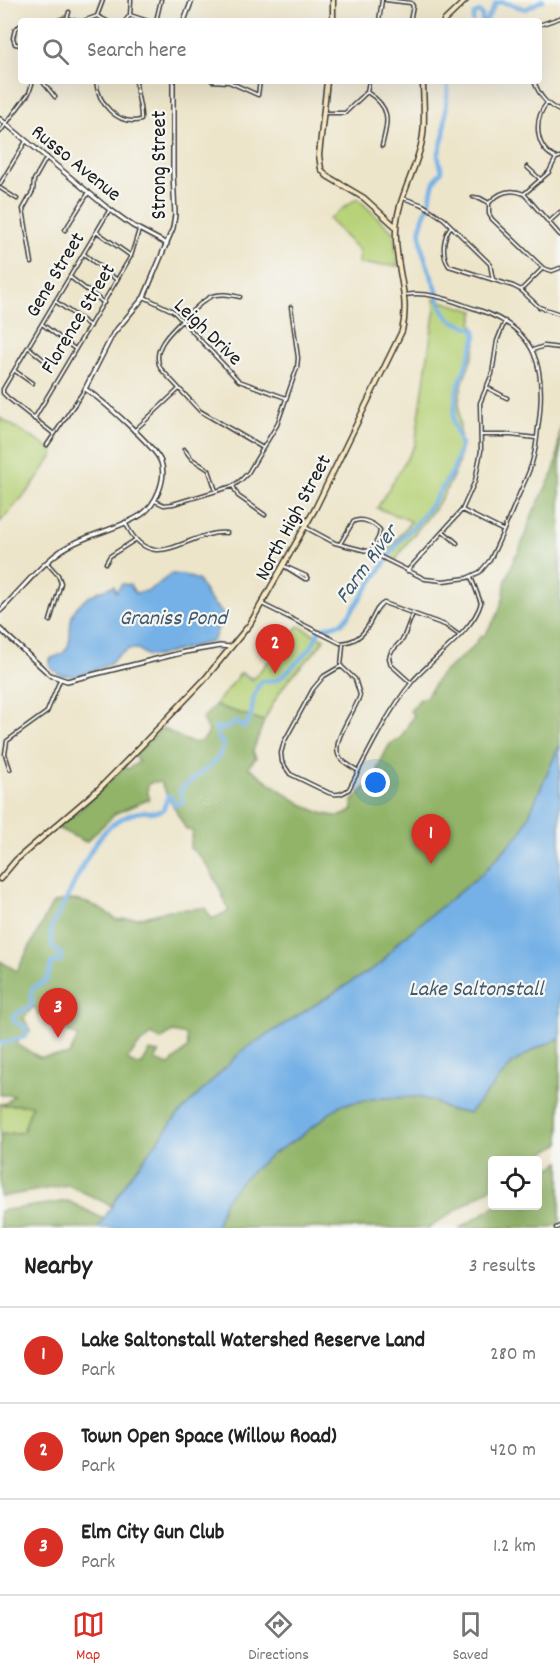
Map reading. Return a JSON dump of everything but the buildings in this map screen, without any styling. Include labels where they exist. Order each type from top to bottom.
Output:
[{"type":"main road","points":[[333,0],[333,18]]},
{"type":"main road","points":[[447,18],[465,0]]},
{"type":"main road","points":[[327,84],[318,159],[323,172],[364,198],[396,227]]},
{"type":"main road","name":"North High Street","points":[[0,879],[16,860],[112,776],[195,691],[250,624],[305,527],[399,339],[405,313],[405,295],[396,227],[422,141],[423,84]]},
{"type":"main road","points":[[388,219],[397,220]]},
{"type":"street","points":[[93,18],[97,16],[103,0]]},
{"type":"street","points":[[128,18],[130,15],[131,0]]},
{"type":"street","points":[[157,18],[161,0]]},
{"type":"street","points":[[185,18],[192,0]]},
{"type":"street","points":[[380,18],[384,0],[411,3],[410,18]]},
{"type":"street","points":[[67,18],[69,12]]},
{"type":"street","points":[[130,15],[139,18]]},
{"type":"street","points":[[97,16],[101,18]]},
{"type":"street","points":[[542,24],[560,18]]},
{"type":"street","points":[[18,26],[14,42],[18,44]]},
{"type":"street","points":[[0,132],[29,93],[32,84]]},
{"type":"street","points":[[44,84],[55,97]]},
{"type":"street","points":[[97,84],[101,99],[109,110],[124,119],[139,121],[142,116],[136,84]]},
{"type":"street","name":"Strong Street","points":[[85,389],[113,334],[144,297],[175,219],[173,84]]},
{"type":"street","points":[[233,84],[258,95],[260,84]]},
{"type":"street","points":[[324,113],[345,113],[367,92],[368,84]]},
{"type":"street","points":[[535,84],[547,103],[560,111]]},
{"type":"street","points":[[367,92],[383,105],[386,111],[387,123],[382,146]]},
{"type":"street","points":[[524,194],[541,180],[558,157],[544,150],[539,133],[539,116],[547,103]]},
{"type":"street","name":"Russo Avenue","points":[[0,119],[110,209],[140,230],[167,244]]},
{"type":"street","points":[[17,199],[0,187],[27,141]]},
{"type":"street","points":[[32,264],[23,209],[33,191],[34,180],[47,157]]},
{"type":"street","points":[[527,167],[541,180]]},
{"type":"street","points":[[560,236],[524,194],[506,191],[489,203],[489,214],[492,219],[543,268],[552,271],[560,268]]},
{"type":"street","points":[[65,230],[89,192]]},
{"type":"street","points":[[473,197],[489,203]]},
{"type":"street","points":[[404,198],[432,210],[451,226],[490,264],[494,280]]},
{"type":"street","name":"Gene Street","points":[[34,419],[4,395],[3,390],[110,209]]},
{"type":"street","points":[[549,222],[560,212]]},
{"type":"street","points":[[451,226],[444,239],[448,264],[456,269],[521,290],[539,307],[560,314]]},
{"type":"street","name":"Florence Street","points":[[34,419],[131,256],[140,230]]},
{"type":"street","points":[[97,232],[131,256]]},
{"type":"street","points":[[83,254],[117,280]]},
{"type":"street","points":[[521,290],[543,268]]},
{"type":"street","points":[[70,277],[104,303]]},
{"type":"street","points":[[305,527],[340,544],[371,552],[425,579],[443,581],[471,577],[487,564],[531,467],[542,391],[540,372],[533,350],[520,334],[494,315],[432,295],[420,293],[405,295]]},
{"type":"street","points":[[240,297],[225,294],[210,297],[166,337],[158,358],[161,369],[200,411],[263,448]]},
{"type":"street","name":"Leigh Drive","points":[[144,297],[170,309],[239,381],[286,398]]},
{"type":"street","points":[[55,301],[90,326]]},
{"type":"street","points":[[155,501],[168,504],[233,486],[248,473],[277,425],[298,362],[291,307]]},
{"type":"street","points":[[407,571],[462,510],[478,469],[482,435],[480,403],[494,366],[497,341],[505,321]]},
{"type":"street","points":[[41,323],[75,349]]},
{"type":"street","points":[[533,350],[544,346],[560,348]]},
{"type":"street","points":[[28,347],[50,364]]},
{"type":"street","points":[[14,370],[32,383]]},
{"type":"street","points":[[486,387],[507,398]]},
{"type":"street","points":[[0,611],[47,562],[66,548],[143,513],[155,501],[160,486],[162,464],[157,455],[134,431],[85,389],[47,445]]},
{"type":"street","points":[[134,431],[179,389]]},
{"type":"street","points":[[34,419],[54,434]]},
{"type":"street","points":[[482,435],[537,438]]},
{"type":"street","points":[[184,449],[192,459],[209,471],[216,491]]},
{"type":"street","points":[[233,486],[238,496],[265,515]]},
{"type":"street","points":[[462,510],[503,531]]},
{"type":"street","points":[[340,544],[353,522],[362,520],[380,530],[371,552]]},
{"type":"street","points":[[125,522],[135,540],[148,548],[164,550],[216,533],[227,533]]},
{"type":"street","points":[[444,532],[456,543]]},
{"type":"street","points":[[106,563],[110,556],[135,540]]},
{"type":"street","points":[[47,562],[61,583],[50,621]]},
{"type":"street","points":[[284,566],[306,576],[308,579],[287,569],[284,566]]},
{"type":"street","points":[[341,666],[324,676],[313,689],[284,742],[282,758],[290,774],[332,794],[342,794],[349,789],[384,722],[411,683],[472,622],[481,599],[471,577]]},
{"type":"street","points":[[262,604],[312,631],[343,644],[358,637],[366,630],[379,606],[386,603],[445,625],[459,635]]},
{"type":"street","points":[[411,683],[391,665],[389,658],[391,652],[403,639],[413,614]]},
{"type":"street","points":[[0,629],[50,675],[60,680],[78,680],[120,667],[191,651],[231,646]]},
{"type":"street","points":[[341,666],[343,644]]},
{"type":"street","points":[[341,666],[355,679],[360,694],[339,740],[337,751],[342,760],[358,771]]},
{"type":"street","points":[[10,769],[4,754],[7,741],[47,712],[60,680]]},
{"type":"street","points":[[556,1228],[560,1226]]},
{"type":"green space","points":[[357,198],[394,233],[398,266],[359,264],[359,250],[329,219]]},
{"type":"green space","points":[[434,299],[475,311],[472,323],[476,338],[475,347],[459,399],[461,440],[459,460],[441,499],[395,562],[384,556],[411,521],[377,508],[415,445],[435,307]]},
{"type":"green space","points":[[0,418],[51,449],[54,454],[29,490],[0,522]]},
{"type":"green space","points":[[560,425],[560,744],[522,831],[484,872],[397,943],[382,963],[243,1050],[176,1117],[127,1181],[112,1206],[68,1185],[0,1197],[0,1135],[23,1132],[32,1105],[0,1105],[6,1103],[14,1095],[0,1095],[0,961],[17,971],[52,904],[61,901],[78,901],[95,906],[117,920],[145,917],[169,910],[205,908],[212,919],[229,911],[209,868],[190,848],[193,831],[186,829],[160,782],[152,782],[148,785],[147,791],[150,799],[116,813],[86,842],[57,828],[84,806],[124,767],[128,769],[139,762],[135,756],[162,728],[187,741],[199,742],[204,739],[209,732],[202,719],[215,705],[264,721],[253,751],[256,758],[248,767],[284,793],[315,811],[330,815],[343,815],[353,809],[352,802],[378,773],[378,767],[390,744],[400,739],[414,715],[410,711],[420,699],[426,697],[440,675],[471,649],[481,636],[484,636],[497,616],[504,596],[505,583],[516,554],[518,554],[532,515],[557,460]],"holes":[[[34,1006],[39,1016],[51,1016],[62,1020],[60,1027],[78,1037],[69,1055],[39,1057],[18,1045],[18,1040],[28,1035],[30,1030],[24,1018]],[[173,1032],[186,1035],[188,1047],[169,1065],[155,1060],[159,1053],[150,1051],[142,1064],[136,1065],[127,1060],[152,1034],[160,1040]]]},
{"type":"green space","points":[[299,626],[324,639],[284,686],[264,721],[215,705],[241,673],[253,679]]},
{"type":"green space","points":[[560,1038],[560,1143],[539,1156],[488,1156],[488,1190],[429,1228],[216,1228],[224,1202],[240,1182],[272,1154],[300,1137],[340,1105],[378,1098],[417,1097],[433,1101],[449,1110],[469,1113],[513,1063],[535,1049]]},
{"type":"green space","points":[[0,1105],[32,1105],[23,1132],[0,1135]]},
{"type":"green space","points":[[560,1162],[560,1223],[550,1228],[460,1228],[489,1210],[542,1210],[542,1174]]},
{"type":"green space","points":[[68,1201],[104,1219],[98,1228],[0,1228],[0,1211]]},
{"type":"water","name":"Graniss Pond","points":[[171,574],[184,575],[198,580],[209,599],[223,614],[214,639],[157,656],[147,656],[138,649],[129,649],[117,656],[110,664],[78,676],[60,675],[50,667],[50,659],[61,654],[68,645],[72,616],[83,601],[95,593],[114,586],[116,592],[122,584],[130,585],[135,593],[147,591]]},
{"type":"water","name":"Lake Saltonstall","points":[[560,744],[560,1038],[535,1049],[513,1063],[469,1113],[449,1110],[433,1101],[417,1097],[378,1098],[340,1105],[300,1137],[272,1154],[240,1182],[224,1202],[216,1228],[98,1228],[127,1181],[176,1117],[243,1050],[382,963],[397,943],[484,872],[522,831]]},
{"type":"waterway","name":"Farm River","points":[[488,18],[496,3],[502,2],[526,9],[543,0]]},
{"type":"waterway","name":"Farm River","points":[[473,18],[474,14],[479,12],[482,18]]},
{"type":"waterway","name":"Farm River","points":[[0,1044],[24,1037],[27,1033],[26,1027],[16,1023],[13,1018],[32,1005],[33,988],[47,980],[52,962],[60,962],[61,954],[52,947],[53,923],[99,839],[108,828],[127,816],[138,812],[163,810],[168,796],[175,805],[183,802],[180,790],[212,764],[222,751],[224,743],[219,741],[216,727],[224,729],[236,722],[244,727],[250,717],[255,693],[262,681],[277,680],[285,674],[311,648],[320,629],[342,623],[401,539],[432,504],[453,471],[461,445],[453,421],[457,390],[476,337],[475,330],[453,321],[444,311],[426,262],[421,238],[422,222],[433,184],[442,171],[438,156],[444,134],[448,84]]},
{"type":"waterway","points":[[214,639],[215,644]]},
{"type":"waterway","points":[[215,650],[219,658]]},
{"type":"waterway","points":[[243,675],[253,682]]},
{"type":"place","name":"Town Open Space (Willow Road)","points":[[275,674]]},
{"type":"place","name":"Lake Saltonstall Watershed Reserve Land","points":[[431,864]]},
{"type":"place","name":"Elm City Gun Club","points":[[58,1038]]}]
